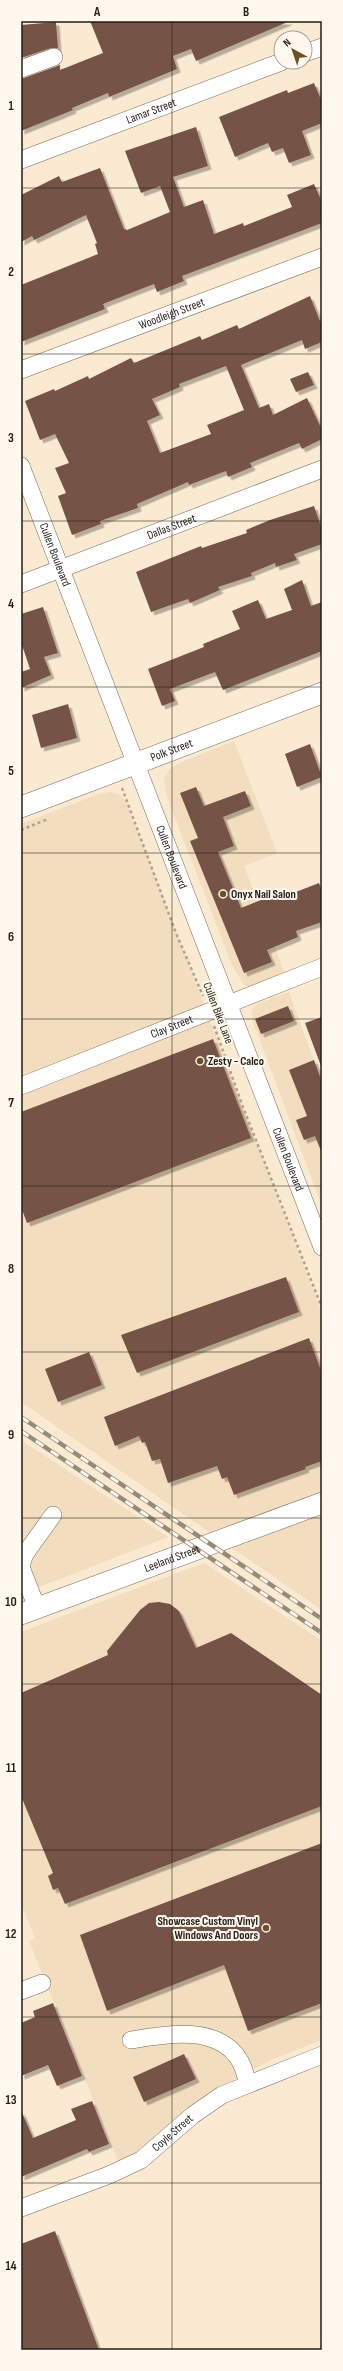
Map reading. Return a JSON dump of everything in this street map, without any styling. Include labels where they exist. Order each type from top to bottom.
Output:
[{"type":"main road","name":"Polk Street","points":[[21,808],[322,693]]},
{"type":"main road","name":"Leeland Street","points":[[29,1611],[322,1503]]},
{"type":"street","points":[[21,69],[54,57]]},
{"type":"street","name":"Lamar Street","points":[[21,160],[273,65]]},
{"type":"street","name":"Woodleigh Street","points":[[21,370],[322,257]]},
{"type":"street","name":"Cullen Boulevard","points":[[21,466],[320,1238]]},
{"type":"street","name":"Dallas Street","points":[[21,584],[322,469]]},
{"type":"street","name":"Clay Street","points":[[21,1086],[322,967]]},
{"type":"street","points":[[29,1611],[21,1566],[26,1554],[53,1515]]},
{"type":"street","points":[[21,1991],[42,1983]]},
{"type":"street","points":[[131,2040],[168,2034],[201,2035],[221,2043],[240,2061],[248,2084]]},
{"type":"street","name":"Coyle Street","points":[[21,2208],[109,2176],[141,2160],[193,2115],[222,2095],[322,2055]]},
{"type":"path","name":"Cullen Bike Lane","points":[[124,792],[176,933],[209,1011],[243,1107],[322,1308]]},
{"type":"shaded area","points":[[234,741],[277,853],[244,866],[285,974],[249,987],[244,985],[232,965],[167,797],[164,778],[169,770],[177,764]]},
{"type":"shaded area","points":[[110,792],[119,794],[126,801],[322,1313],[322,1610],[21,1402],[21,824],[96,795]]},
{"type":"shaded area","points":[[289,992],[322,1082],[322,1206],[252,1019],[252,1010],[257,1004]]},
{"type":"shaded area","points":[[21,1440],[168,1537],[21,1594]]},
{"type":"shaded area","points":[[204,1563],[322,1641],[322,2040],[273,2059],[222,2086],[191,2105],[132,2155],[119,2163],[29,1941],[35,1938],[21,1904],[21,1632]]},
{"type":"building","points":[[90,21],[290,21],[196,61],[191,49],[173,56],[177,69],[109,97],[108,93],[72,108],[73,110],[21,131],[21,79],[60,65],[60,70],[103,53]]},
{"type":"building","points":[[56,22],[58,48],[51,48],[21,58],[21,25]]},
{"type":"building","points":[[314,83],[322,102],[322,123],[302,131],[311,155],[289,163],[283,148],[272,152],[268,143],[235,157],[219,117],[287,90],[288,93]]},
{"type":"building","points":[[196,127],[208,166],[173,177],[184,207],[203,200],[214,234],[243,223],[244,226],[292,207],[287,195],[314,184],[322,202],[322,223],[182,276],[184,281],[157,292],[154,284],[103,304],[105,309],[21,342],[21,285],[98,254],[95,244],[97,243],[86,215],[34,240],[32,236],[21,242],[21,195],[59,176],[62,182],[100,168],[124,229],[127,230],[170,212],[160,186],[141,193],[125,151]]},
{"type":"building","points":[[310,296],[322,326],[322,342],[305,349],[302,340],[241,365],[259,408],[269,404],[273,415],[307,398],[322,430],[322,439],[302,449],[299,443],[250,463],[252,467],[228,477],[226,471],[189,485],[188,482],[137,504],[138,508],[100,521],[101,524],[72,535],[58,496],[66,493],[55,468],[69,463],[55,434],[40,440],[25,401],[54,389],[55,391],[88,376],[89,379],[131,358],[134,363],[200,336],[202,340],[237,325],[239,329]],"holes":[[[226,366],[244,410],[207,425],[211,434],[160,453],[147,421],[160,415],[152,399],[180,387],[179,384]]]},
{"type":"building","points":[[308,372],[314,385],[296,392],[290,379]]},
{"type":"building","points":[[314,506],[322,529],[322,544],[294,554],[297,560],[276,567],[275,563],[251,573],[252,576],[218,587],[220,590],[190,603],[188,599],[151,612],[136,572],[201,546],[202,548],[247,533],[246,530],[270,520]]},
{"type":"building","points":[[302,580],[311,606],[322,602],[322,651],[223,690],[215,672],[170,689],[175,701],[162,706],[148,669],[204,647],[203,644],[240,629],[232,611],[258,600],[266,619],[292,610],[284,589]]},
{"type":"building","points":[[43,607],[58,653],[44,657],[51,675],[21,688],[21,672],[30,669],[21,642],[21,614]]},
{"type":"building","points":[[68,704],[77,738],[41,748],[32,715]]},
{"type":"building","points":[[310,744],[322,777],[297,787],[285,754]]},
{"type":"building","points":[[196,787],[204,806],[245,791],[251,806],[223,817],[234,846],[218,852],[241,908],[281,892],[283,897],[319,883],[322,891],[322,922],[296,931],[298,937],[267,950],[272,962],[244,973],[190,841],[198,838],[180,793]]},
{"type":"building","points":[[288,1006],[294,1021],[261,1034],[255,1019]]},
{"type":"building","points":[[322,1017],[322,1066],[321,1066],[305,1023]]},
{"type":"building","points":[[213,1039],[251,1138],[27,1223],[21,1207],[21,1112]]},
{"type":"building","points":[[314,1060],[322,1082],[321,1151],[315,1136],[304,1140],[296,1120],[307,1116],[289,1070]]},
{"type":"building","points":[[286,1277],[299,1312],[137,1373],[121,1335]]},
{"type":"building","points":[[309,1338],[322,1373],[322,1461],[305,1467],[306,1469],[234,1495],[227,1477],[222,1479],[217,1466],[168,1483],[160,1459],[152,1461],[145,1442],[142,1443],[139,1436],[115,1446],[104,1417]]},
{"type":"building","points":[[89,1352],[102,1385],[58,1402],[45,1369]]},
{"type":"building","points":[[159,1602],[170,1604],[179,1611],[196,1648],[231,1633],[322,1695],[322,1806],[65,1904],[58,1888],[53,1890],[48,1876],[53,1873],[21,1796],[21,1693],[108,1655],[107,1651],[140,1610],[149,1603]]},
{"type":"building","name":"Showcase Custom Vinyl Windows And Doors","points":[[322,1843],[322,2003],[248,2031],[224,1965],[107,2011],[80,1935]]},
{"type":"building","points":[[53,2003],[82,2076],[57,2086],[48,2065],[21,2076],[21,2023],[35,2017],[33,2011]]},
{"type":"building","points":[[184,2054],[196,2079],[144,2102],[133,2077]]},
{"type":"building","points":[[92,2101],[109,2144],[89,2152],[87,2149],[21,2177],[21,2110],[33,2138],[76,2120],[71,2109]]},
{"type":"building","points":[[55,2231],[99,2350],[21,2350],[21,2244]]},
{"type":"railway","points":[[21,1417],[322,1619]]},
{"type":"railway","points":[[21,1431],[322,1633]]},
{"type":"place","name":"Onyx Nail Salon","points":[[223,894]]},
{"type":"place","name":"Zesty - Calco","points":[[200,1061]]},
{"type":"place","name":"Showcase Custom Vinyl Windows And Doors","points":[[266,1928]]}]
